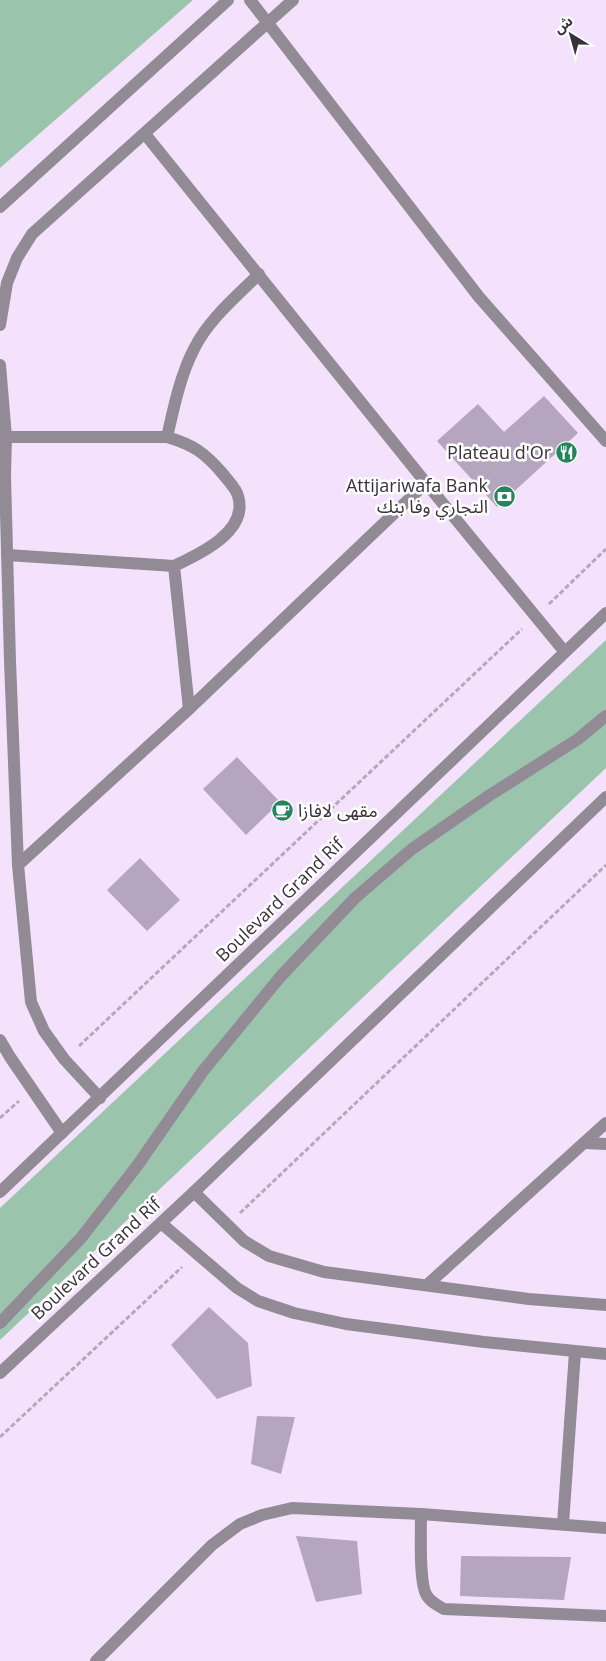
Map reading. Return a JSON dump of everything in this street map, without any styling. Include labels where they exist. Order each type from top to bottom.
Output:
[{"type":"street","points":[[0,207],[228,0]]},
{"type":"street","points":[[250,0],[478,297],[606,441]]},
{"type":"street","points":[[0,325],[7,283],[17,258],[32,234],[293,0]]},
{"type":"street","points":[[144,134],[564,651]]},
{"type":"street","points":[[167,437],[181,381],[194,348],[216,318],[259,274]]},
{"type":"street","points":[[0,365],[18,865],[31,1002],[44,1031],[64,1060],[100,1098]]},
{"type":"street","points":[[3,436],[167,437],[188,443],[210,458],[230,483],[238,496],[240,513],[232,529],[218,541],[192,558],[174,566],[7,554]]},
{"type":"street","points":[[18,865],[188,709],[426,483]]},
{"type":"street","points":[[174,566],[188,709]]},
{"type":"street","name":"Boulevard Grand Rif","points":[[0,1192],[606,612]]},
{"type":"street","points":[[0,1323],[81,1238],[137,1166],[203,1071],[281,976],[355,898],[412,849],[490,795],[578,739],[606,716]]},
{"type":"street","name":"Boulevard Grand Rif","points":[[0,1374],[194,1192],[606,797]]},
{"type":"street","points":[[0,1040],[62,1133]]},
{"type":"street","points":[[427,1285],[606,1123]]},
{"type":"street","points":[[584,1143],[606,1144]]},
{"type":"street","points":[[194,1192],[244,1241],[269,1256],[324,1272],[529,1299],[606,1305]]},
{"type":"street","points":[[161,1223],[237,1288],[258,1301],[294,1313],[346,1324],[484,1342],[606,1354]]},
{"type":"street","points":[[563,1524],[575,1352]]},
{"type":"street","points":[[96,1661],[212,1545],[240,1524],[262,1515],[292,1508],[421,1514],[606,1528]]},
{"type":"street","points":[[421,1514],[422,1579],[425,1594],[431,1601],[444,1609],[606,1616]]},
{"type":"path","points":[[64,1060],[606,549]]},
{"type":"path","points":[[227,1225],[606,865]]},
{"type":"path","points":[[0,1118],[32,1089]]},
{"type":"path","points":[[0,1437],[196,1254]]},
{"type":"green space","points":[[0,0],[193,0],[0,168]]},
{"type":"green space","points":[[606,640],[606,768],[0,1340],[0,1208]]},
{"type":"building","points":[[544,396],[578,433],[497,507],[437,441],[478,404],[504,432]]},
{"type":"building","points":[[237,757],[280,802],[246,835],[203,789]]},
{"type":"building","points":[[140,858],[180,900],[147,931],[107,890]]},
{"type":"building","points":[[209,1307],[248,1343],[252,1386],[217,1399],[171,1345]]},
{"type":"building","points":[[257,1416],[295,1417],[281,1474],[251,1464]]},
{"type":"building","points":[[296,1536],[357,1541],[362,1594],[316,1602]]},
{"type":"building","points":[[461,1556],[571,1557],[564,1600],[460,1596]]},
{"type":"place","name":"Plateau d'Or","points":[[567,453]]},
{"type":"place","name":"Attijariwafa Bank التجاري وفا بنك","points":[[504,496]]},
{"type":"place","name":"مقهى لافازا","points":[[282,811]]}]
